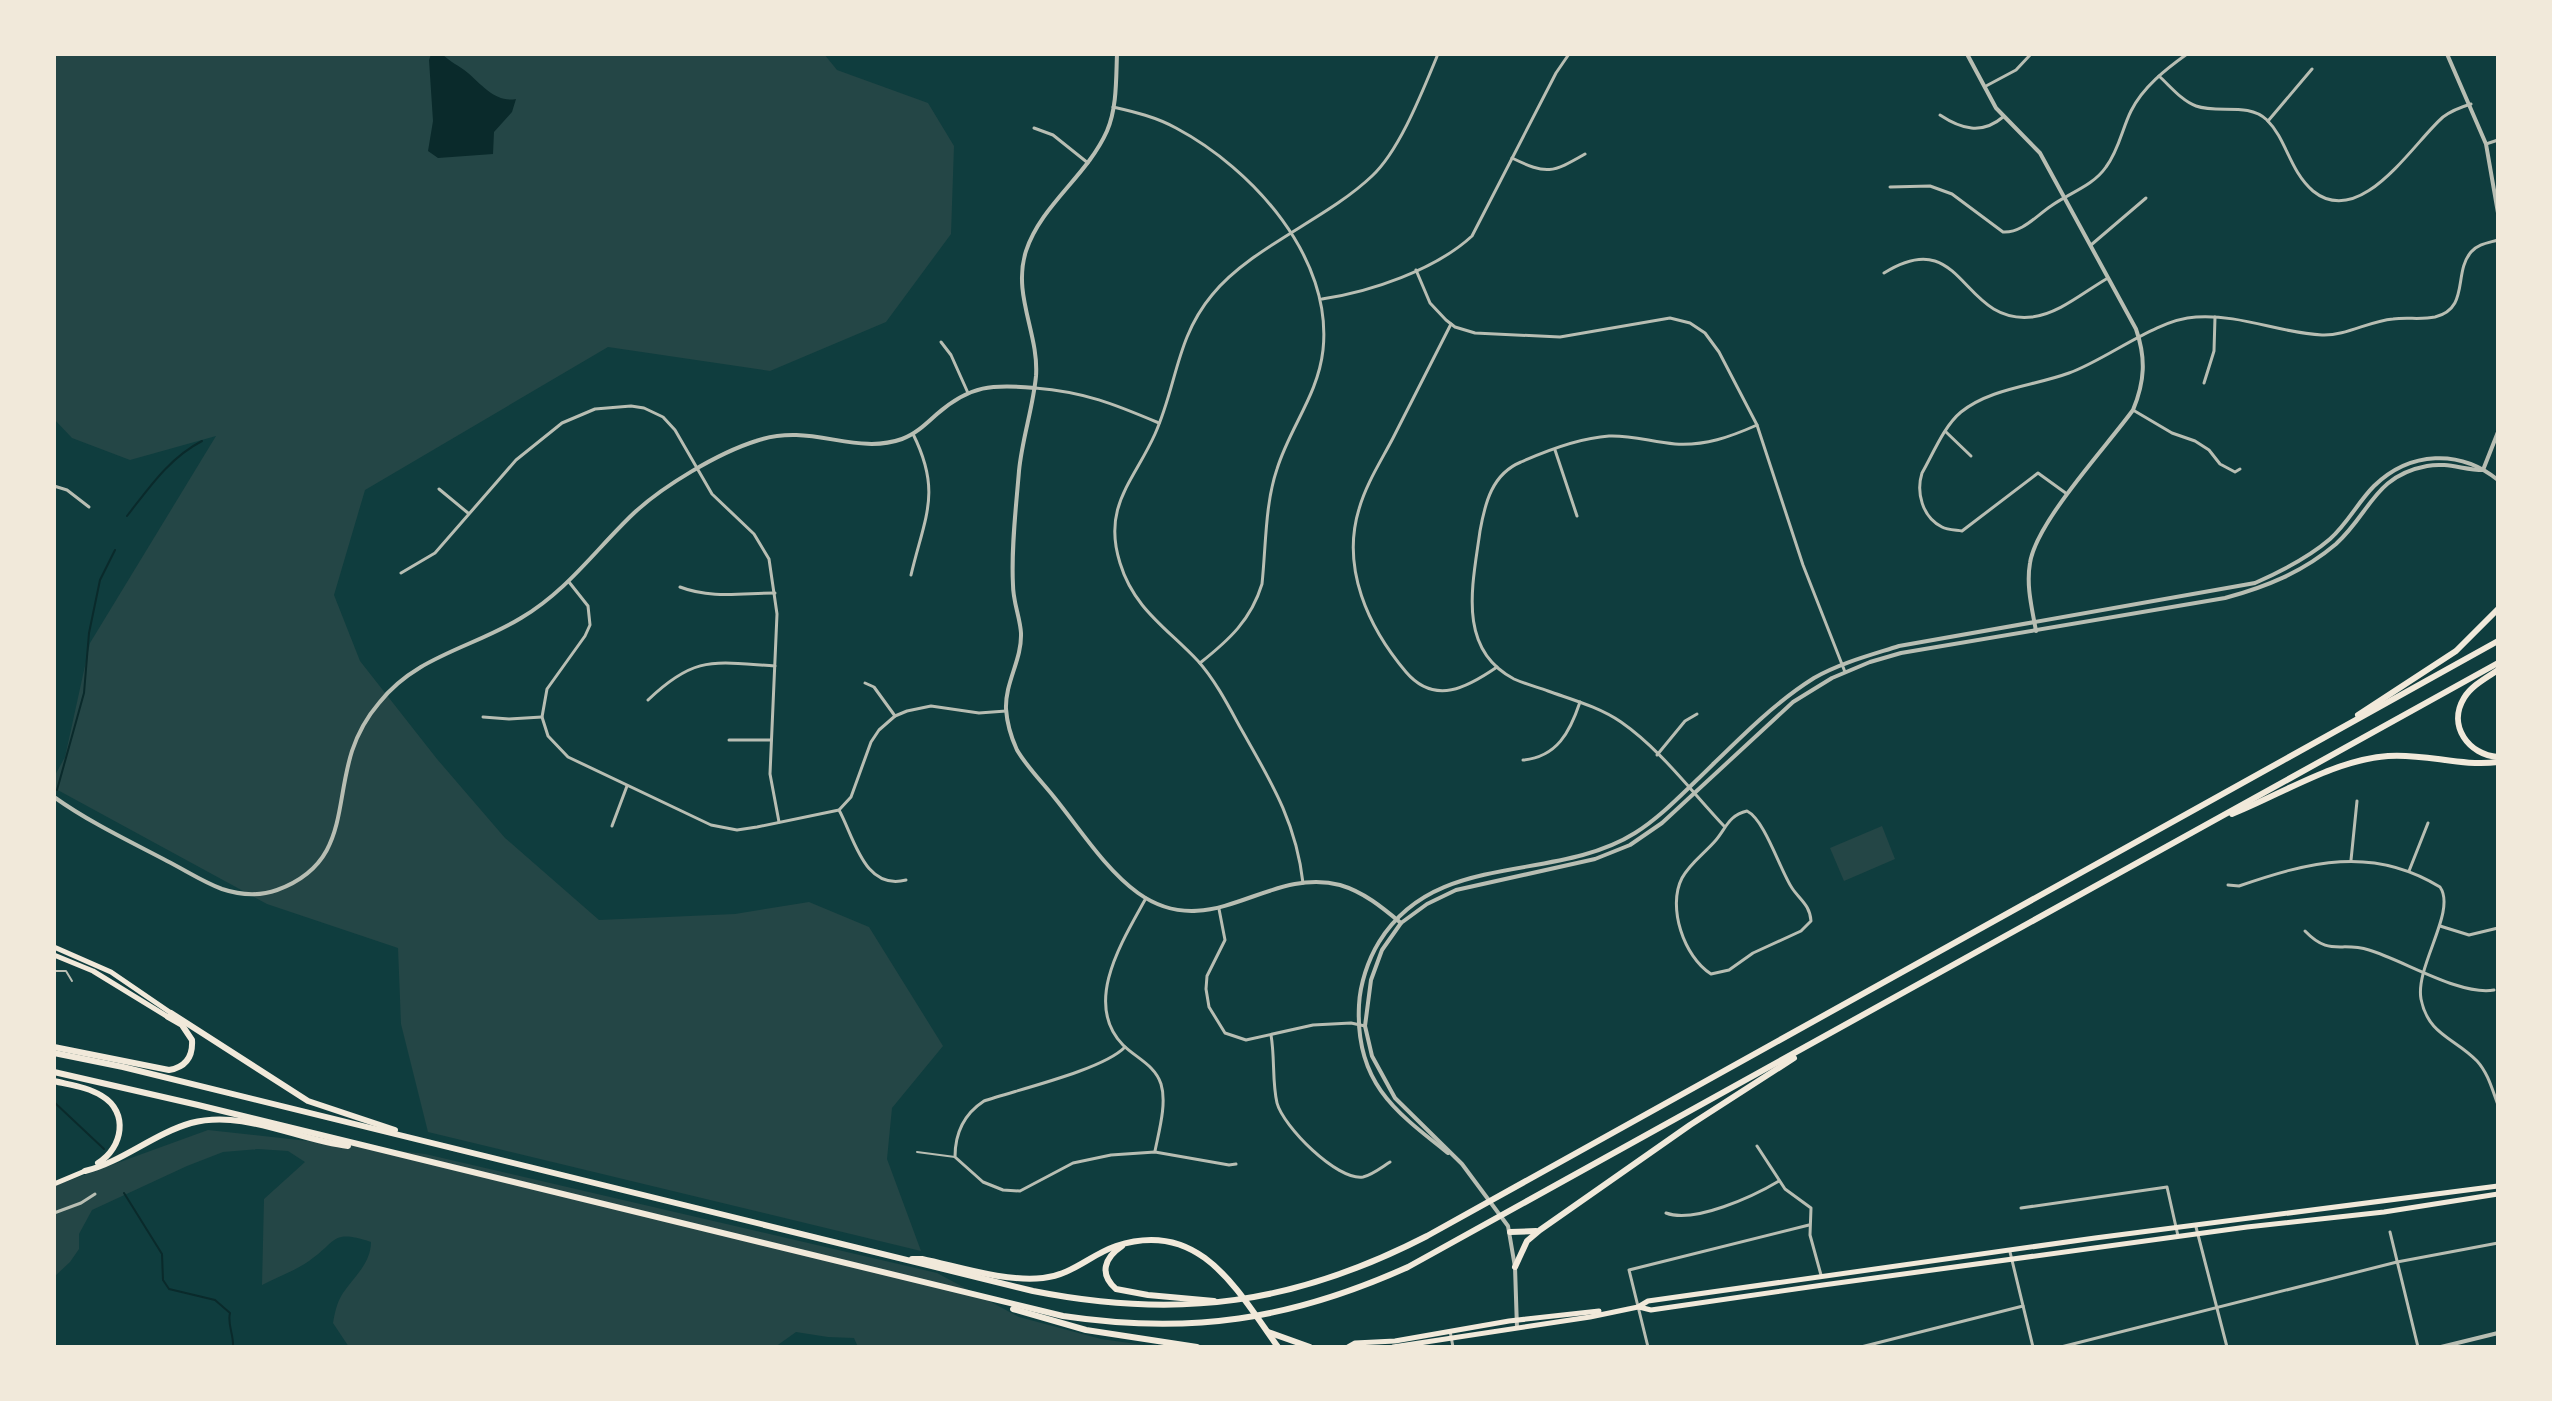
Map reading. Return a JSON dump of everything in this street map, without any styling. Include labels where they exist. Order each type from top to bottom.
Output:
[{"type":"highway","points":[[2334,733],[2367,708],[2449,656],[2473,637],[2498,609]]},
{"type":"highway","points":[[54,1050],[1033,1291],[1086,1301],[1152,1306],[1226,1302],[1270,1295],[1367,1265],[1475,1208],[2498,641]]},
{"type":"highway","points":[[54,1072],[1063,1316],[1106,1323],[1177,1325],[1233,1320],[1330,1299],[1373,1283],[1489,1223],[2498,663]]},
{"type":"highway","points":[[2498,670],[2468,691],[2462,700],[2458,719],[2462,735],[2469,745],[2498,760]]},
{"type":"highway","points":[[2207,825],[2346,765],[2376,757],[2412,756],[2476,764],[2498,760]]},
{"type":"highway","points":[[54,1050],[177,1069],[190,1057],[192,1040],[189,1031],[170,1015]]},
{"type":"highway","points":[[170,1015],[308,1101],[381,1124],[413,1138]]},
{"type":"highway","points":[[1515,1267],[1527,1241],[1540,1230],[1823,1037]]},
{"type":"highway","points":[[54,1081],[98,1093],[107,1099],[118,1116],[120,1134],[117,1143],[104,1159],[85,1171]]},
{"type":"highway","points":[[85,1171],[174,1129],[209,1120],[246,1123],[340,1145],[371,1148]]},
{"type":"highway","points":[[1510,1232],[1540,1230]]},
{"type":"highway","points":[[905,1259],[922,1259],[1004,1276],[1045,1278],[1063,1274],[1105,1251],[1125,1244],[1156,1240],[1197,1251],[1214,1262],[1278,1347]]},
{"type":"highway","points":[[1125,1244],[1111,1254],[1105,1268],[1106,1276],[1116,1289],[1226,1302]]},
{"type":"highway","points":[[991,1300],[1086,1330],[1197,1347]]},
{"type":"highway","points":[[1267,1332],[1310,1347]]},
{"type":"main road","points":[[54,947],[111,972],[170,1015]]},
{"type":"main road","points":[[54,955],[93,971],[170,1015]]},
{"type":"main road","points":[[54,1184],[85,1171]]},
{"type":"main road","points":[[1638,1307],[1648,1301],[1821,1276],[2498,1186]]},
{"type":"main road","points":[[1393,1347],[1638,1307],[1651,1310],[2498,1194]]},
{"type":"main road","points":[[1348,1347],[1355,1343],[1395,1341],[1516,1320],[1590,1310],[1605,1312]]},
{"type":"street","points":[[1117,54],[1113,107],[1106,132],[1088,163],[1031,238],[1023,264],[1022,294],[1035,357],[1035,388],[1019,469],[1013,583],[1021,641],[1008,683],[1006,711],[1009,730],[1023,758],[1121,878],[1146,898],[1185,912],[1219,909],[1303,883],[1341,885],[1366,896],[1401,923]]},
{"type":"street","points":[[1303,883],[1300,857],[1281,799],[1230,708],[1200,663],[1147,612],[1126,580],[1114,541],[1118,503],[1159,423],[1186,335],[1204,305],[1233,274],[1348,195],[1380,168],[1392,151],[1438,54]]},
{"type":"street","points":[[1321,299],[1374,288],[1453,252],[1472,236],[1556,73],[1569,54]]},
{"type":"street","points":[[1967,54],[2003,117],[2040,153],[2139,339],[2144,367],[2142,386],[2133,410],[2046,525],[2031,553],[2028,586],[2036,631]]},
{"type":"street","points":[[1985,86],[2016,70],[2031,54]]},
{"type":"street","points":[[1890,187],[1930,186],[1952,194],[2003,232],[2024,227],[2092,182],[2106,168],[2130,113],[2159,76],[2187,54]]},
{"type":"street","points":[[2447,54],[2486,144],[2498,213]]},
{"type":"street","points":[[2268,121],[2312,69]]},
{"type":"street","points":[[2159,76],[2187,102],[2199,108],[2251,111],[2268,121],[2300,178],[2316,193],[2343,201],[2372,188],[2413,153],[2447,114],[2471,104]]},
{"type":"street","points":[[1113,107],[1151,116],[1194,138],[1264,198],[1291,233],[1313,272],[1321,299],[1324,337],[1319,376],[1308,405],[1282,453],[1273,481],[1258,597],[1246,621],[1200,663]]},
{"type":"street","points":[[1940,115],[1963,128],[1973,129],[1994,125],[2003,117]]},
{"type":"street","points":[[1034,128],[1053,135],[1088,163]]},
{"type":"street","points":[[2486,144],[2498,140]]},
{"type":"street","points":[[1512,158],[1533,168],[1549,171],[1558,170],[1585,154]]},
{"type":"street","points":[[2090,246],[2146,198]]},
{"type":"street","points":[[2068,495],[2038,473],[1962,531],[1943,528],[1924,507],[1919,483],[1958,414],[1985,397],[2069,373],[2187,317],[2215,317],[2322,335],[2339,334],[2395,318],[2439,316],[2459,298],[2465,263],[2470,253],[2480,245],[2498,240]]},
{"type":"street","points":[[1884,273],[1902,262],[1930,258],[1942,262],[1988,305],[2001,313],[2020,317],[2048,314],[2108,278]]},
{"type":"street","points":[[1416,270],[1430,303],[1451,324],[1475,333],[1560,337],[1660,318],[1683,320],[1697,327],[1712,342],[1757,425],[1803,565],[1845,672]]},
{"type":"street","points":[[2204,383],[2214,351],[2215,317]]},
{"type":"street","points":[[1451,324],[1359,508],[1353,544],[1354,567],[1358,590],[1374,625],[1415,681],[1434,689],[1455,690],[1468,686],[1497,667]]},
{"type":"street","points":[[941,342],[951,355],[968,393]]},
{"type":"street","points":[[54,797],[90,820],[221,889],[253,894],[279,889],[306,873],[320,860],[333,837],[342,809],[351,752],[365,722],[382,698],[424,663],[520,619],[569,582],[636,511],[674,483],[740,447],[774,435],[806,433],[869,444],[902,439],[913,434],[952,402],[994,385],[1066,390],[1096,397],[1159,423]]},
{"type":"street","points":[[401,573],[435,553],[497,479],[536,442],[562,423],[595,409],[631,406],[663,417],[675,430],[712,494],[745,524],[765,550],[772,569],[775,666],[770,774],[779,822]]},
{"type":"street","points":[[2133,410],[2172,433],[2195,441],[2225,467],[2235,472],[2240,469]]},
{"type":"street","points":[[1724,826],[1657,755],[1621,723],[1598,709],[1521,682],[1497,667],[1481,647],[1471,611],[1484,507],[1495,483],[1508,470],[1579,441],[1607,436],[1676,444],[1705,443],[1757,425]]},
{"type":"street","points":[[1946,432],[1971,456]]},
{"type":"street","points":[[2483,470],[2498,432]]},
{"type":"street","points":[[911,575],[925,523],[930,484],[925,460],[913,434]]},
{"type":"street","points":[[1555,450],[1577,516]]},
{"type":"street","points":[[1462,1164],[1399,1114],[1389,1102],[1365,1059],[1358,1024],[1359,1000],[1376,947],[1395,919],[1422,898],[1454,882],[1615,844],[1650,823],[1775,707],[1813,679],[1842,665],[1899,646],[2255,583],[2318,549],[2341,529],[2374,487],[2394,472],[2426,459],[2437,457],[2474,463],[2498,480]]},
{"type":"street","points":[[1517,1328],[1515,1267],[1510,1232],[1462,1164],[1395,1098],[1372,1056],[1365,1026],[1367,1001],[1376,965],[1401,923],[1427,904],[1456,890],[1619,851],[1662,823],[1793,702],[1845,672],[1901,653],[2225,598],[2258,589],[2297,571],[2336,543],[2364,513],[2375,493],[2396,477],[2425,466],[2483,470]]},
{"type":"street","points":[[54,486],[67,490],[89,507]]},
{"type":"street","points":[[439,489],[468,513]]},
{"type":"street","points":[[569,582],[588,606],[590,625],[553,679],[543,703],[542,717],[548,736],[561,752],[694,818],[724,828],[757,827],[839,810],[857,785],[871,742],[895,716],[931,706],[979,713],[1006,711]]},
{"type":"street","points":[[680,587],[710,595],[775,593]]},
{"type":"street","points":[[648,700],[674,676],[697,665],[775,666]]},
{"type":"street","points":[[865,683],[874,687],[895,716]]},
{"type":"street","points":[[1523,760],[1541,756],[1562,741],[1580,702]]},
{"type":"street","points":[[1657,755],[1685,721],[1697,714]]},
{"type":"street","points":[[483,717],[542,717]]},
{"type":"street","points":[[729,740],[771,740]]},
{"type":"street","points":[[612,826],[627,786]]},
{"type":"street","points":[[2351,860],[2357,801]]},
{"type":"street","points":[[839,810],[859,853],[873,873],[890,882],[906,880]]},
{"type":"street","points":[[1741,812],[1754,815],[1783,873],[1811,916],[1808,926],[1801,931],[1717,974],[1703,969],[1691,954],[1676,899],[1683,876],[1715,842],[1724,826],[1741,812]]},
{"type":"street","points":[[2409,871],[2428,823]]},
{"type":"street","points":[[2228,885],[2239,886],[2308,864],[2351,860],[2381,863],[2409,871],[2433,883],[2443,892],[2439,925],[2423,971],[2421,996],[2428,1017],[2441,1034],[2480,1064],[2498,1105]]},
{"type":"street","points":[[1146,898],[1115,958],[1104,1014],[1110,1029],[1125,1047],[1154,1071],[1160,1081],[1161,1117],[1155,1152]]},
{"type":"street","points":[[1219,909],[1225,940],[1206,983],[1209,1007],[1220,1028],[1231,1036],[1246,1040],[1313,1025],[1365,1026]]},
{"type":"street","points":[[2439,925],[2469,935],[2498,928]]},
{"type":"street","points":[[2305,931],[2320,946],[2368,950],[2473,990],[2494,990]]},
{"type":"street","points":[[1271,1035],[1276,1100],[1291,1129],[1336,1168],[1353,1176],[1363,1177],[1390,1162]]},
{"type":"street","points":[[1125,1047],[1077,1070],[984,1101],[970,1110],[962,1122],[955,1157],[983,1182],[1003,1190],[1020,1191],[1073,1163],[1111,1155],[1155,1152],[1236,1164]]},
{"type":"street","points":[[1757,1146],[1791,1195],[1811,1208],[1809,1225],[1823,1285]]},
{"type":"street","points":[[1666,1213],[1675,1216],[1708,1210],[1748,1198],[1779,1181]]},
{"type":"street","points":[[2021,1208],[2167,1187],[2178,1236]]},
{"type":"street","points":[[54,1213],[95,1194]]},
{"type":"street","points":[[1648,1347],[1629,1270],[1809,1225]]},
{"type":"street","points":[[2196,1225],[2227,1347]]},
{"type":"street","points":[[2390,1232],[2418,1347]]},
{"type":"street","points":[[2061,1347],[2397,1262],[2498,1243]]},
{"type":"street","points":[[2010,1252],[2033,1347]]},
{"type":"street","points":[[1861,1347],[2023,1306]]},
{"type":"street","points":[[1450,1331],[1453,1347]]},
{"type":"street","points":[[2441,1347],[2498,1333]]},
{"type":"lane","points":[[54,971],[66,971],[72,981]]},
{"type":"lane","points":[[917,1152],[955,1157]]},
{"type":"shaded area","points":[[54,54],[824,54],[837,70],[928,103],[954,146],[951,234],[886,322],[770,371],[608,347],[365,490],[334,595],[360,661],[437,759],[505,838],[599,920],[735,914],[809,902],[869,927],[943,1046],[892,1108],[887,1159],[921,1251],[428,1132],[401,1024],[398,948],[267,904],[54,788],[54,777],[65,757],[90,643],[216,436],[130,460],[72,438],[54,419]]},
{"type":"shaded area","points":[[431,54],[442,54],[496,96],[516,99],[512,112],[494,132],[493,154],[438,158],[428,151],[433,121]]},
{"type":"shaded area","points":[[1882,826],[1895,859],[1844,881],[1830,848]]},
{"type":"shaded area","points":[[208,1130],[425,1154],[937,1273],[1019,1317],[1101,1339],[1158,1347],[858,1347],[854,1338],[796,1332],[775,1347],[349,1347],[333,1323],[341,1296],[365,1263],[371,1242],[341,1237],[304,1265],[262,1285],[264,1199],[305,1162],[288,1151],[258,1149],[223,1152],[92,1210],[79,1234],[79,1249],[54,1277],[54,1186]]},
{"type":"waterway","points":[[127,516],[170,465],[202,441]]},
{"type":"waterway","points":[[57,790],[84,693],[89,633],[100,580],[115,550]]},
{"type":"waterway","points":[[54,1102],[104,1149]]},
{"type":"waterway","points":[[124,1193],[162,1254],[163,1280],[169,1289],[215,1300],[230,1313],[233,1347]]}]
